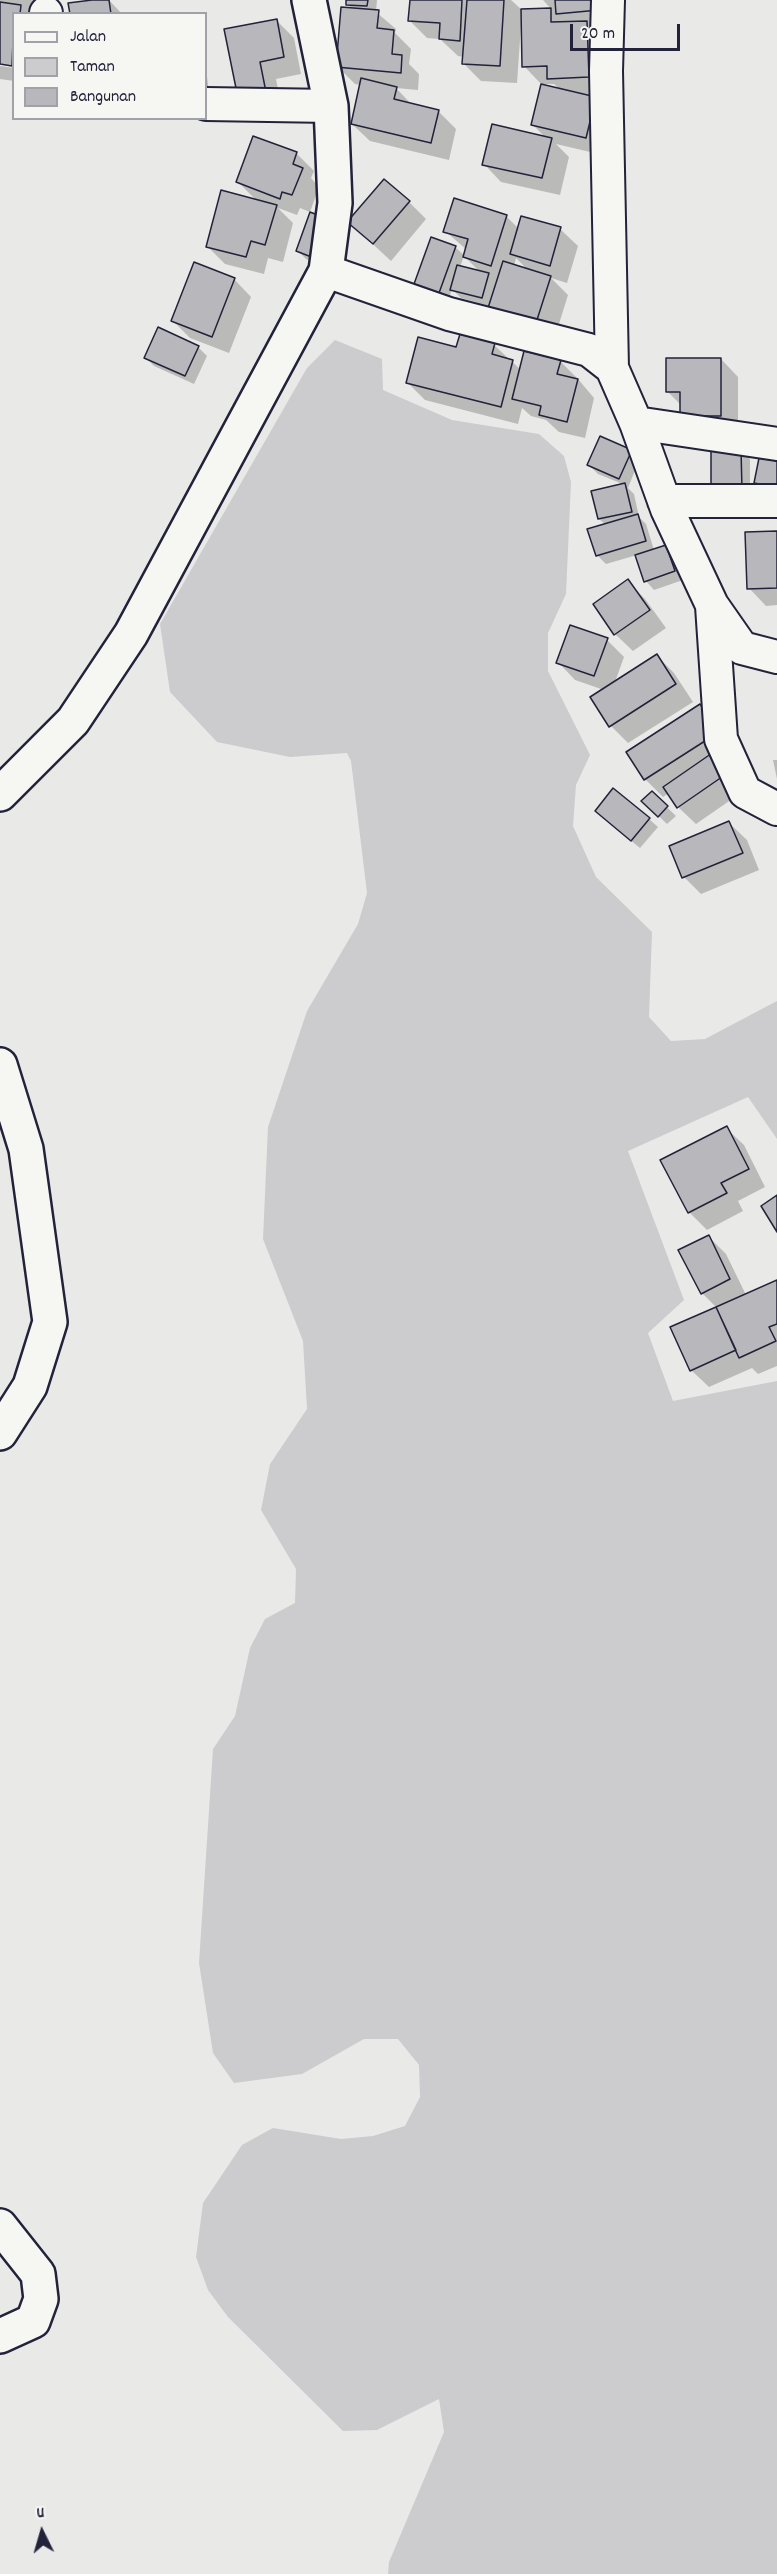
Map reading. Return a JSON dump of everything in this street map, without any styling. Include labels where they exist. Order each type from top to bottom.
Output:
[{"type":"street","points":[[0,794],[73,721],[131,634],[326,271],[335,203],[331,106],[309,0]]},
{"type":"street","points":[[608,0],[606,70],[612,368],[636,423],[664,501],[712,605],[742,648],[777,657]]},
{"type":"street","points":[[207,104],[331,106]]},
{"type":"street","points":[[326,271],[449,314],[589,350],[612,368]]},
{"type":"street","points":[[636,423],[777,444]]},
{"type":"street","points":[[664,501],[777,501]]},
{"type":"street","points":[[712,605],[721,739],[745,792],[777,809]]},
{"type":"street","points":[[0,1065],[26,1149],[50,1322],[30,1386],[0,1433]]},
{"type":"street","points":[[0,2226],[38,2274],[41,2299],[33,2321],[0,2336]]},
{"type":"green space","points":[[335,340],[382,359],[383,390],[452,420],[539,434],[564,456],[571,482],[566,594],[548,633],[548,671],[590,755],[576,785],[573,826],[596,877],[652,932],[649,1017],[671,1041],[705,1039],[777,1001],[777,1139],[748,1097],[628,1151],[684,1300],[648,1333],[673,1401],[777,1381],[777,2574],[388,2574],[389,2562],[444,2432],[439,2399],[377,2430],[343,2431],[228,2317],[208,2290],[196,2257],[203,2203],[242,2145],[273,2128],[341,2139],[373,2136],[405,2126],[420,2097],[419,2065],[398,2039],[364,2039],[302,2074],[234,2083],[213,2053],[199,1963],[213,1749],[235,1716],[250,1648],[265,1619],[295,1603],[296,1569],[261,1510],[270,1464],[307,1409],[303,1341],[263,1239],[268,1127],[307,1011],[358,924],[367,893],[351,761],[347,753],[290,757],[217,742],[170,692],[160,624],[307,368]]},
{"type":"building","points":[[109,0],[111,12],[70,12],[68,3]]},
{"type":"building","points":[[346,0],[368,0],[367,6],[346,5]]},
{"type":"building","points":[[410,0],[462,0],[460,41],[439,39],[440,23],[408,21]]},
{"type":"building","points":[[467,0],[504,0],[500,66],[462,64]]},
{"type":"building","points":[[555,0],[598,0],[599,10],[556,14]]},
{"type":"building","points":[[0,2],[21,5],[20,12],[12,12],[12,66],[0,64]]},
{"type":"building","points":[[341,7],[379,10],[377,28],[394,30],[392,54],[402,55],[401,73],[336,67]]},
{"type":"building","points":[[551,8],[551,22],[587,21],[589,77],[547,79],[547,66],[522,67],[521,9]]},
{"type":"building","points":[[277,19],[284,57],[260,62],[267,97],[239,103],[224,29]]},
{"type":"building","points":[[361,78],[397,87],[394,99],[439,110],[431,143],[351,124]]},
{"type":"building","points":[[541,84],[596,97],[586,138],[531,125]]},
{"type":"building","points":[[492,124],[552,138],[542,178],[482,165]]},
{"type":"building","points":[[253,136],[297,152],[293,164],[303,168],[292,195],[282,192],[280,199],[236,182]]},
{"type":"building","points":[[384,179],[410,201],[373,244],[347,222]]},
{"type":"building","points":[[221,190],[277,205],[265,245],[251,241],[246,257],[206,247]]},
{"type":"building","points":[[454,198],[507,215],[491,266],[463,257],[468,239],[443,232]]},
{"type":"building","points":[[310,212],[328,219],[314,258],[296,251]]},
{"type":"building","points":[[521,216],[561,227],[550,266],[510,254]]},
{"type":"building","points":[[431,237],[456,246],[439,293],[414,284]]},
{"type":"building","points":[[503,261],[551,276],[536,323],[488,308]]},
{"type":"building","points":[[194,262],[235,278],[212,337],[171,321]]},
{"type":"building","points":[[457,265],[489,273],[482,298],[450,290]]},
{"type":"building","points":[[158,327],[199,346],[185,376],[144,358]]},
{"type":"building","points":[[460,334],[495,343],[492,354],[513,360],[501,407],[406,383],[418,337],[456,347]]},
{"type":"building","points":[[524,351],[561,360],[557,374],[578,379],[567,422],[539,415],[541,406],[512,399]]},
{"type":"building","points":[[666,358],[721,358],[721,416],[680,416],[680,392],[666,392]]},
{"type":"building","points":[[600,436],[632,450],[619,479],[587,465]]},
{"type":"building","points":[[711,449],[741,449],[742,490],[711,490]]},
{"type":"building","points":[[759,458],[777,461],[777,487],[754,483]]},
{"type":"building","points":[[625,483],[632,512],[598,519],[591,491]]},
{"type":"building","points":[[638,514],[646,541],[596,556],[587,529]]},
{"type":"building","points":[[777,531],[777,588],[747,589],[745,532]]},
{"type":"building","points":[[666,545],[675,571],[644,582],[635,555]]},
{"type":"building","points":[[628,579],[650,610],[614,635],[593,604]]},
{"type":"building","points":[[570,625],[608,638],[594,676],[556,663]]},
{"type":"building","points":[[657,654],[676,684],[609,727],[590,697]]},
{"type":"building","points":[[700,704],[719,732],[644,780],[626,752]]},
{"type":"building","points":[[718,749],[732,770],[677,808],[663,787]]},
{"type":"building","points":[[613,788],[650,818],[631,841],[595,811]]},
{"type":"building","points":[[652,791],[668,806],[658,817],[641,801]]},
{"type":"building","points":[[729,821],[743,853],[682,878],[669,846]]},
{"type":"building","points":[[727,1126],[749,1169],[721,1183],[727,1193],[688,1213],[660,1160]]},
{"type":"building","points":[[777,1195],[777,1232],[761,1206]]},
{"type":"building","points":[[709,1235],[730,1279],[701,1294],[678,1250]]},
{"type":"building","points":[[777,1280],[777,1324],[769,1327],[776,1341],[739,1358],[716,1307]]},
{"type":"building","points":[[716,1307],[736,1350],[690,1371],[670,1327]]}]
